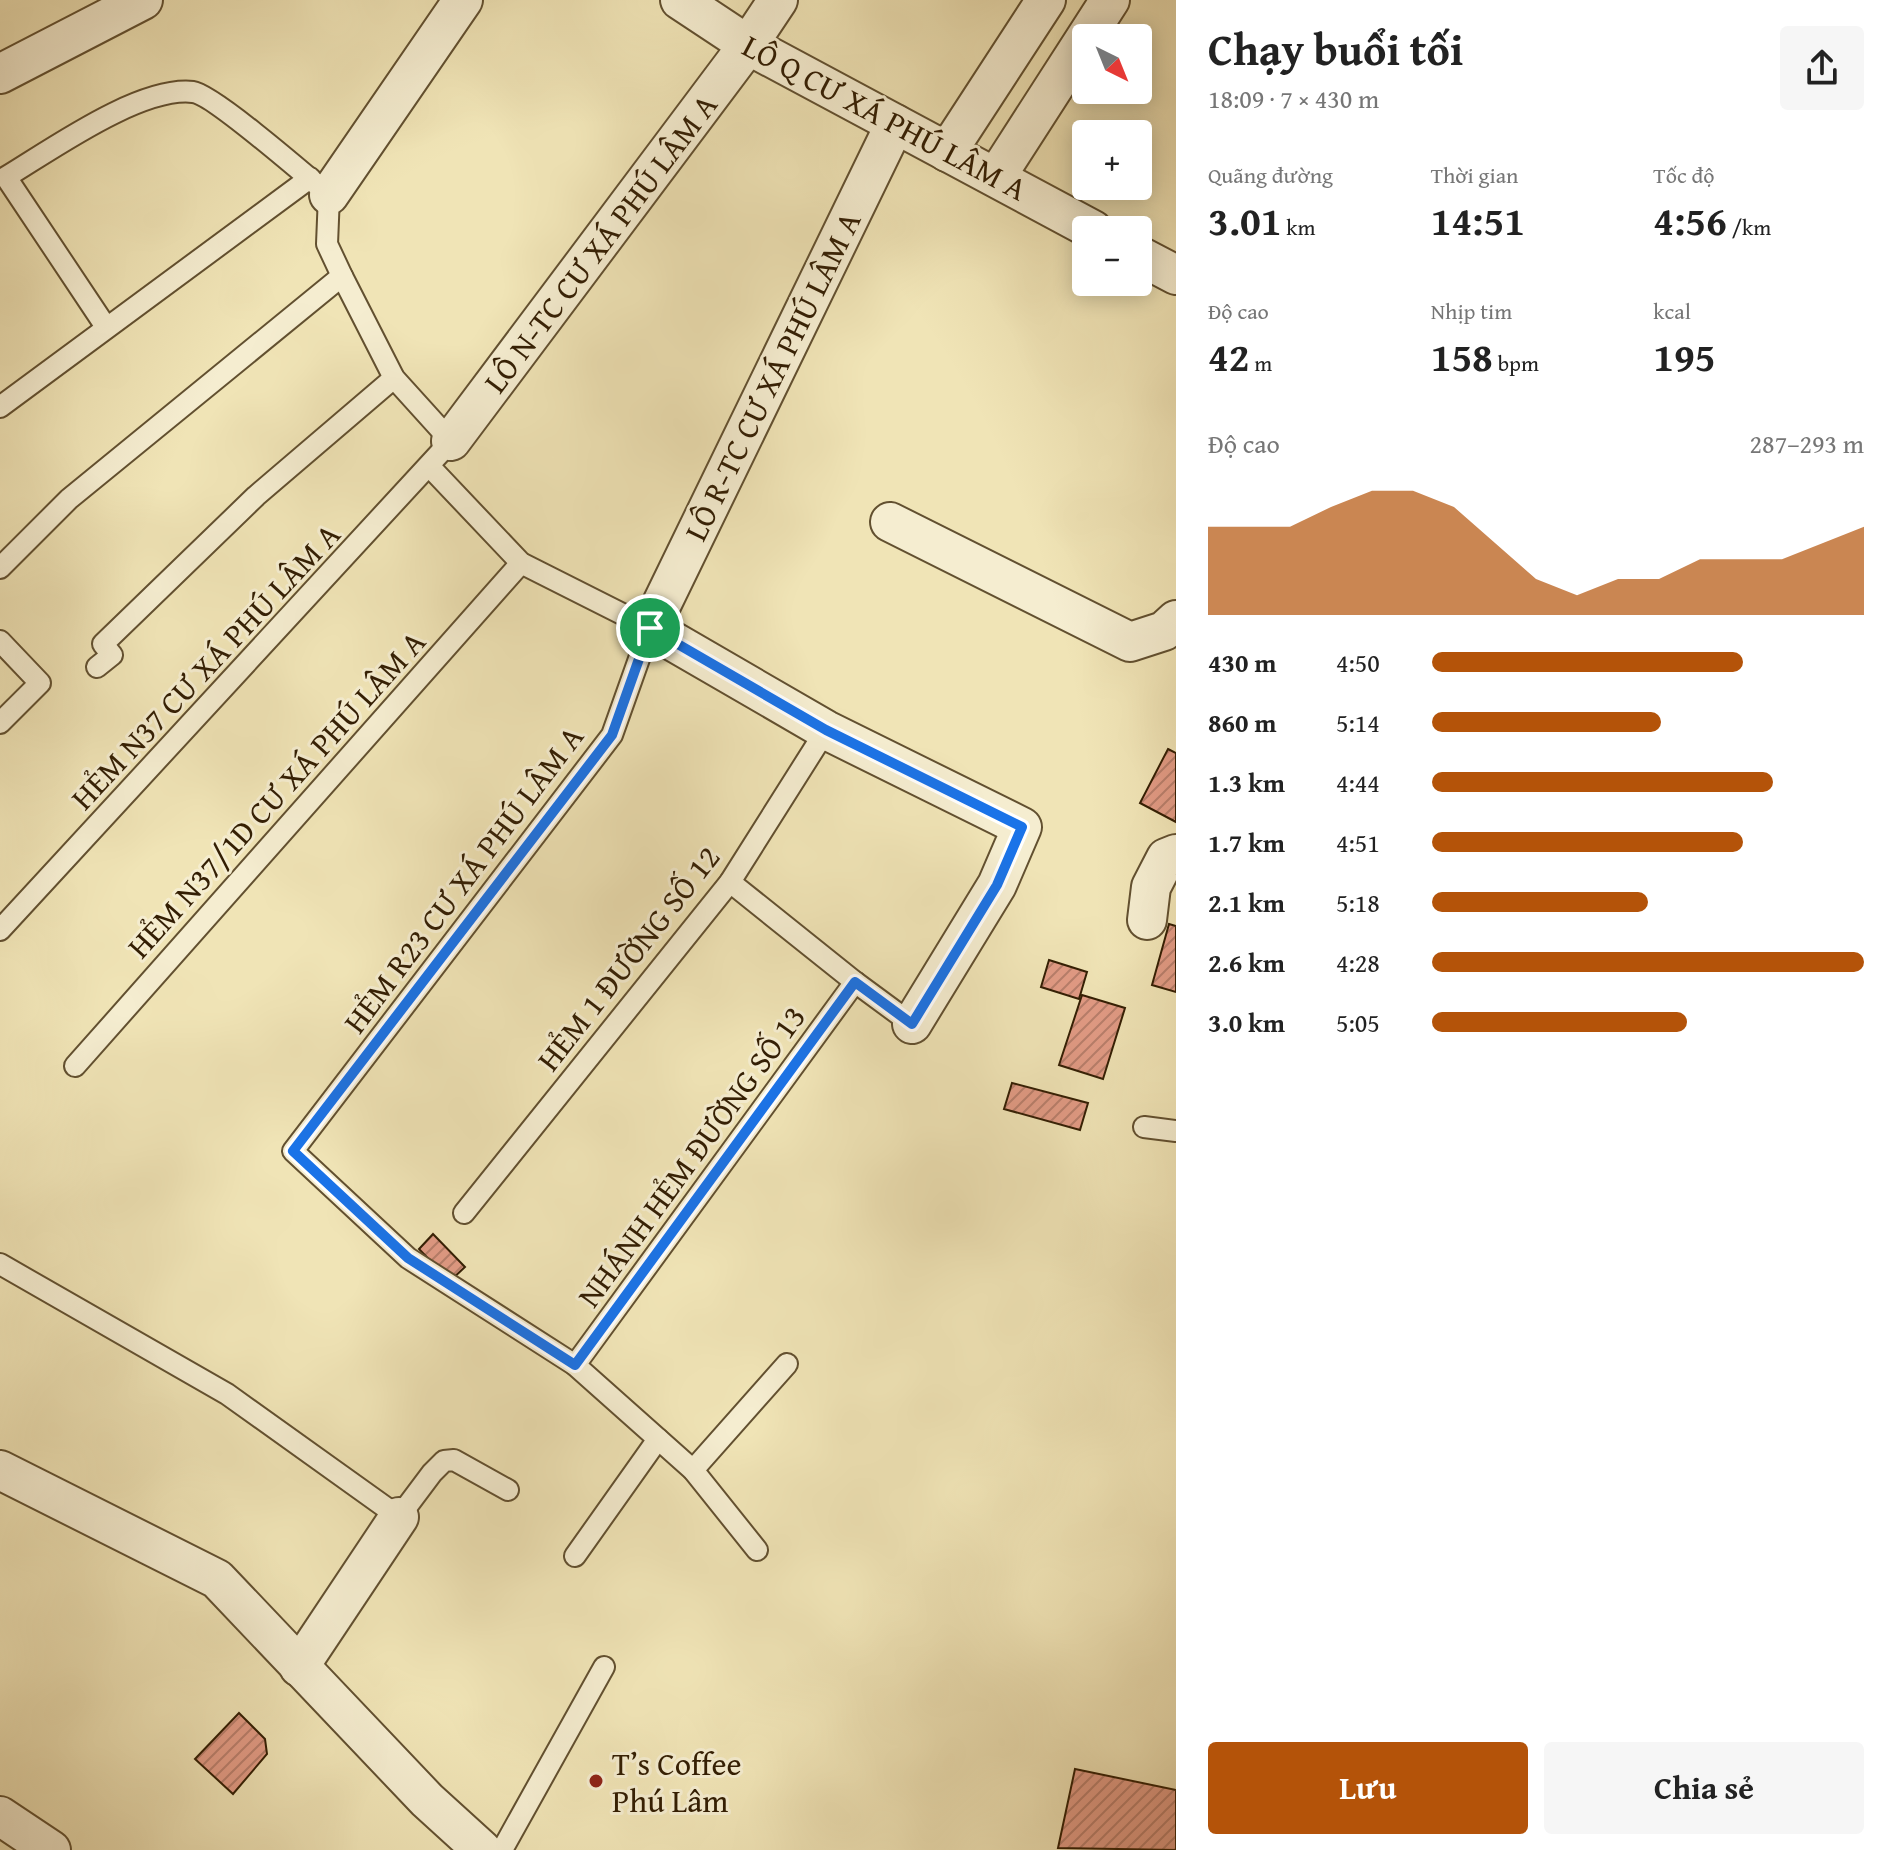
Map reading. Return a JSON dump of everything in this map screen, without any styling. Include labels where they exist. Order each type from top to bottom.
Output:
[{"type":"street","points":[[0,74],[143,0]]},
{"type":"street","points":[[319,187],[463,0]]},
{"type":"street","name":"LÔ Q CƯ XÁ PHÚ LÂM A","points":[[680,0],[748,45],[1072,219]]},
{"type":"street","name":"LÔ N-TC CƯ XÁ PHÚ LÂM A","points":[[441,454],[748,45],[778,0]]},
{"type":"street","points":[[947,152],[1046,0]]},
{"type":"street","points":[[996,177],[1110,0]]},
{"type":"street","name":"LÔ R-TC CƯ XÁ PHÚ LÂM A","points":[[650,628],[895,124]]},
{"type":"street","points":[[1152,262],[1176,275]]},
{"type":"street","points":[[890,522],[1130,642],[1164,631],[1176,620]]},
{"type":"street","points":[[650,628],[826,730],[1022,827],[997,885],[912,1024]]},
{"type":"street","points":[[1147,920],[1151,887],[1166,858],[1176,854]]},
{"type":"street","points":[[0,1470],[217,1579],[427,1800],[482,1850]]},
{"type":"street","points":[[299,1667],[399,1517]]},
{"type":"street","points":[[5,1830],[51,1850]]},
{"type":"lane","points":[[106,327],[2,175],[98,121],[162,94],[196,92],[233,117],[319,187],[327,244],[394,378],[441,454],[521,563],[650,628]]},
{"type":"lane","points":[[0,407],[106,327],[319,187]]},
{"type":"lane","points":[[0,568],[69,499],[342,276]]},
{"type":"lane","points":[[97,667],[112,655],[103,644],[256,496],[394,378]]},
{"type":"lane","name":"HẺM N37 CƯ XÁ PHÚ LÂM A","points":[[0,930],[441,454]]},
{"type":"lane","name":"HẺM N37/1D CƯ XÁ PHÚ LÂM A","points":[[75,1066],[521,563]]},
{"type":"lane","name":"HẺM R23 CƯ XÁ PHÚ LÂM A","points":[[575,1365],[408,1258],[293,1151],[612,735],[650,628]]},
{"type":"lane","points":[[0,641],[40,683],[0,723]]},
{"type":"lane","name":"HẺM 1 ĐƯỜNG SỐ 12","points":[[464,1213],[730,882],[826,730]]},
{"type":"lane","points":[[730,882],[912,1024]]},
{"type":"lane","name":"NHÁNH HẺM ĐƯỜNG SỐ 13","points":[[575,1365],[855,982]]},
{"type":"lane","points":[[1144,1127],[1176,1131]]},
{"type":"lane","points":[[0,1264],[227,1394],[399,1517],[444,1461],[454,1460],[508,1490]]},
{"type":"lane","points":[[693,1470],[787,1364]]},
{"type":"lane","points":[[575,1365],[693,1470],[757,1550]]},
{"type":"lane","points":[[575,1556],[658,1439]]},
{"type":"lane","points":[[502,1850],[604,1667]]},
{"type":"building","points":[[1168,749],[1176,753],[1176,822],[1140,803]]},
{"type":"building","points":[[1169,924],[1176,926],[1176,992],[1152,985]]},
{"type":"building","points":[[1049,960],[1087,972],[1079,999],[1041,987]]},
{"type":"building","points":[[1082,995],[1125,1008],[1103,1079],[1059,1065]]},
{"type":"building","points":[[1012,1083],[1088,1103],[1080,1130],[1004,1109]]},
{"type":"building","points":[[433,1234],[465,1267],[450,1281],[419,1249]]},
{"type":"building","points":[[239,1713],[265,1739],[267,1754],[233,1794],[195,1759]]},
{"type":"building","points":[[1075,1769],[1176,1790],[1176,1850],[1058,1848]]},
{"type":"place","name":"T’s Coffee Phú Lâm","points":[[596,1781]]},
{"type":"route","points":[[650,628],[826,730],[1022,827],[997,885],[912,1024],[855,982],[575,1365],[408,1258],[293,1151],[612,735],[650,628]]}]
